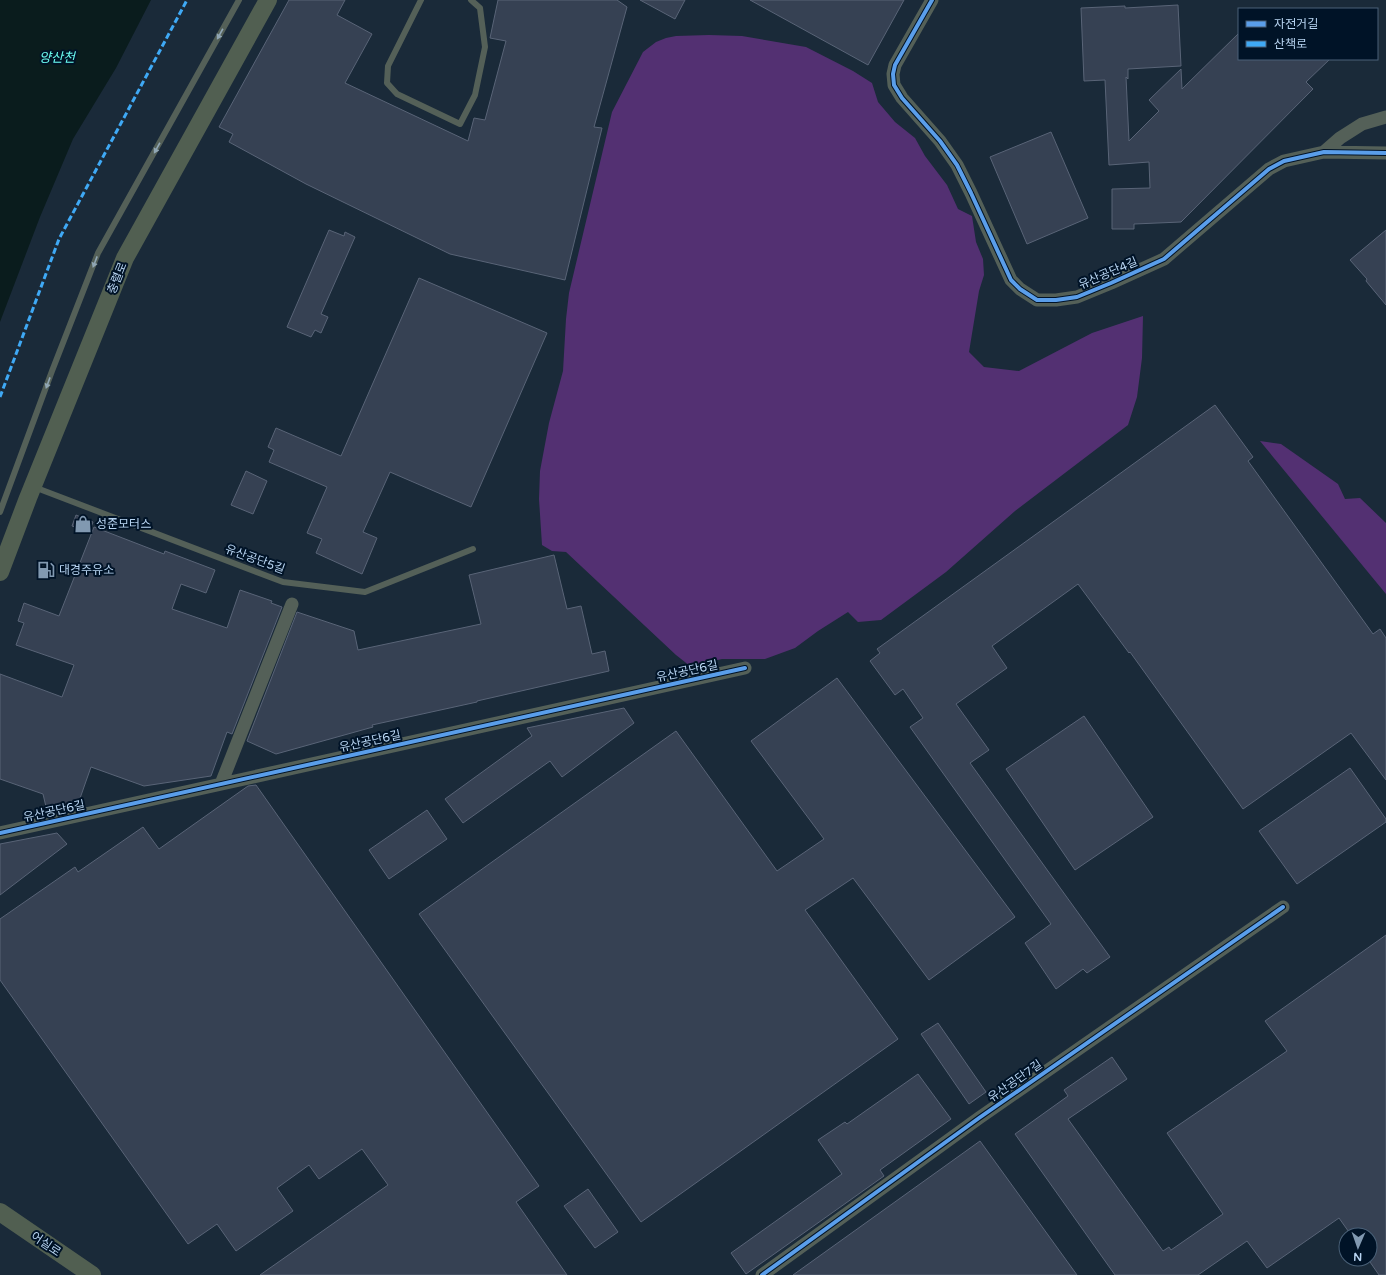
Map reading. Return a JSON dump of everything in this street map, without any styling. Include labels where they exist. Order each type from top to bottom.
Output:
[{"type":"main road","name":"충렬로","points":[[0,572],[32,487],[125,258],[268,0]]},
{"type":"main road","name":"어실로","points":[[0,1212],[92,1275]]},
{"type":"street","name":"유산공단4길","points":[[932,0],[895,65],[893,74],[894,85],[902,98],[940,141],[957,165],[1011,280],[1020,289],[1037,300],[1056,300],[1077,297],[1164,259],[1269,169],[1284,161],[1324,152],[1386,153]]},
{"type":"street","points":[[1324,152],[1340,138],[1362,124],[1386,117]]},
{"type":"street","points":[[221,784],[292,604]]},
{"type":"street","name":"유산공단6길","points":[[0,833],[745,668]]},
{"type":"street","name":"유산공단7길","points":[[762,1275],[979,1118],[1283,907]]},
{"type":"lane","points":[[0,512],[98,253],[239,0]]},
{"type":"lane","points":[[421,0],[388,66],[387,83],[396,94],[460,124],[475,95],[485,47],[480,8],[471,0]]},
{"type":"lane","name":"유산공단5길","points":[[32,487],[283,582],[365,592],[473,549]]},
{"type":"shaded area","points":[[676,36],[742,36],[806,47],[853,71],[872,83],[878,102],[895,122],[915,138],[925,156],[947,185],[958,209],[972,216],[976,242],[983,259],[984,275],[979,291],[969,352],[984,367],[1019,371],[1092,333],[1143,316],[1142,358],[1137,397],[1128,425],[1015,511],[946,572],[881,620],[858,622],[848,612],[795,648],[765,659],[722,659],[690,666],[676,655],[566,552],[552,551],[542,545],[539,499],[540,471],[549,423],[563,371],[569,293],[612,112],[643,52],[656,42],[666,38]]},
{"type":"shaded area","points":[[1260,441],[1281,444],[1338,484],[1345,499],[1360,498],[1386,523],[1386,594]]},
{"type":"water","name":"양산천","points":[[0,0],[151,0],[116,68],[73,139],[40,217],[0,322]]},
{"type":"building","points":[[289,0],[345,0],[337,15],[372,34],[345,83],[468,141],[474,118],[485,120],[506,41],[490,38],[498,0],[617,0],[627,7],[594,127],[602,128],[565,280],[450,254],[306,184],[229,142],[233,134],[219,127]]},
{"type":"building","points":[[640,0],[685,0],[675,19]]},
{"type":"building","points":[[750,0],[904,0],[868,65]]},
{"type":"building","points":[[1178,5],[1181,66],[1128,69],[1128,79],[1126,77],[1129,141],[1159,111],[1149,100],[1181,69],[1182,89],[1238,34],[1238,60],[1329,60],[1306,82],[1313,89],[1181,222],[1134,224],[1134,229],[1112,229],[1112,189],[1150,188],[1149,162],[1109,165],[1105,80],[1084,81],[1081,8],[1125,6],[1125,8]]},
{"type":"building","points":[[1051,132],[1088,218],[1027,244],[990,157]]},
{"type":"building","points":[[329,230],[344,236],[345,232],[355,237],[321,314],[328,317],[321,333],[315,330],[311,337],[287,327]]},
{"type":"building","points":[[1386,230],[1386,305],[1366,281],[1367,279],[1350,260]]},
{"type":"building","points":[[419,278],[547,333],[471,507],[390,472],[363,532],[377,538],[362,574],[316,553],[322,539],[307,533],[327,487],[269,462],[274,450],[268,447],[276,428],[341,456]]},
{"type":"building","points":[[1215,405],[1253,457],[1248,461],[1373,634],[1380,629],[1386,638],[1386,780],[1351,733],[1243,809],[1130,652],[1129,653],[1078,584],[992,646],[1007,668],[956,704],[989,750],[970,763],[1110,957],[1087,973],[1083,969],[1056,989],[1025,943],[1051,924],[910,727],[923,718],[903,689],[895,695],[870,661],[880,653],[877,649]]},
{"type":"building","points":[[246,471],[267,481],[253,514],[231,505]]},
{"type":"building","name":"성준모터스","points":[[76,515],[93,522],[89,532],[72,526]]},
{"type":"building","points":[[94,527],[164,554],[165,551],[215,570],[206,593],[181,584],[172,609],[227,628],[240,590],[272,601],[271,603],[282,607],[232,734],[227,732],[211,776],[144,786],[91,767],[78,804],[47,811],[43,794],[0,779],[0,674],[62,697],[74,665],[16,645],[24,623],[18,621],[24,603],[59,616]]},
{"type":"building","points":[[554,555],[567,609],[581,606],[592,654],[605,651],[609,671],[372,725],[373,727],[276,754],[247,741],[297,612],[354,631],[358,650],[481,624],[469,575]]},
{"type":"building","points":[[837,678],[1015,917],[929,980],[853,878],[805,910],[898,1039],[641,1222],[419,914],[676,731],[777,871],[824,839],[751,741]]},
{"type":"building","points":[[624,708],[634,723],[562,777],[550,761],[463,823],[445,799],[532,736],[527,728]]},
{"type":"building","points":[[1084,716],[1153,817],[1075,870],[1006,769]]},
{"type":"building","points":[[1350,768],[1386,819],[1386,822],[1297,884],[1259,831]]},
{"type":"building","points":[[256,785],[539,1186],[516,1202],[567,1275],[260,1275],[388,1185],[362,1149],[319,1179],[309,1165],[277,1188],[293,1211],[236,1251],[217,1224],[188,1244],[0,980],[0,919],[75,867],[78,872],[143,827],[159,849],[248,786]]},
{"type":"building","points":[[427,810],[447,839],[389,879],[369,850]]},
{"type":"building","points":[[57,833],[67,844],[0,895],[0,844]]},
{"type":"building","points":[[1386,935],[1386,1275],[1379,1275],[1373,1267],[1378,1267],[1378,1227],[1345,1227],[1339,1218],[1267,1268],[1247,1241],[1198,1275],[1115,1275],[1015,1134],[1068,1096],[1064,1090],[1112,1057],[1127,1079],[1068,1119],[1163,1251],[1169,1247],[1171,1250],[1223,1214],[1167,1133],[1287,1051],[1265,1021]]},
{"type":"building","points":[[938,1023],[986,1092],[969,1104],[921,1034]]},
{"type":"building","points":[[918,1074],[951,1119],[880,1170],[884,1176],[746,1274],[731,1253],[842,1174],[818,1140],[845,1122],[847,1124]]},
{"type":"building","points":[[980,1141],[1077,1275],[793,1275]]},
{"type":"building","points":[[588,1189],[618,1232],[595,1248],[564,1206]]},
{"type":"marked path","points":[[0,397],[59,239],[187,0]]},
{"type":"cycle path","points":[[932,0],[895,65],[893,74],[894,85],[902,98],[940,141],[957,165],[1011,280],[1020,289],[1037,300],[1056,300],[1077,297],[1164,259],[1269,169],[1284,161],[1324,152],[1386,153]]},
{"type":"cycle path","points":[[0,833],[745,668]]},
{"type":"cycle path","points":[[762,1275],[979,1118],[1283,907]]},
{"type":"place","name":"성준모터스","points":[[83,524]]},
{"type":"place","name":"대경주유소","points":[[46,570]]}]
